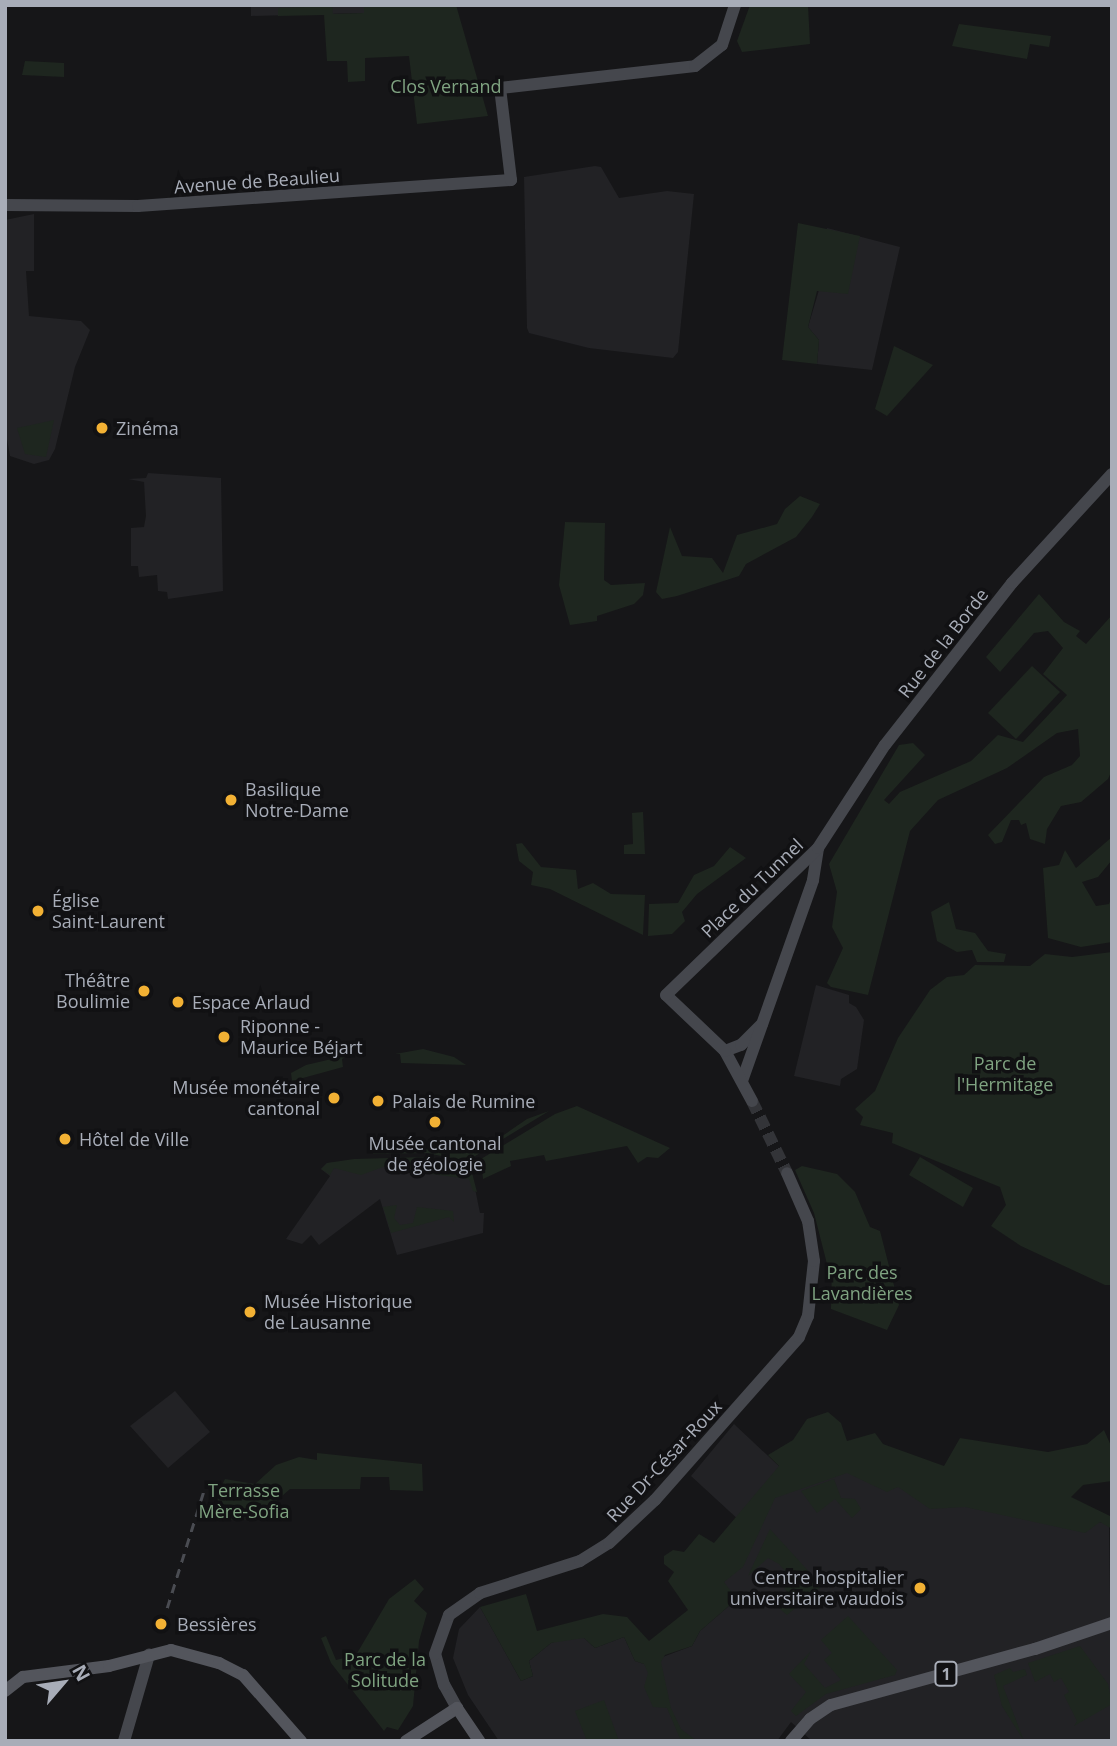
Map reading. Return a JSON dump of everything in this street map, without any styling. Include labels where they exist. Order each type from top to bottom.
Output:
[{"type":"main road","name":"Avenue de Beaulieu","points":[[5,205],[138,206],[511,180],[499,88],[695,66],[708,60],[722,45],[735,5]]},
{"type":"main road","name":"Rue de la Borde","points":[[818,848],[885,745],[968,639],[1112,474]]},
{"type":"main road","name":"Place du Tunnel","points":[[752,1101],[725,1051],[666,995],[818,848]]},
{"type":"main road","name":"Place du Tunnel","points":[[742,1081],[813,880],[818,848]]},
{"type":"main road","points":[[725,1051],[741,1045],[763,1024]]},
{"type":"main road","name":"Rue Dr-César-Roux","points":[[479,1741],[444,1685],[435,1654],[449,1615],[480,1592],[580,1561],[609,1543],[709,1440],[799,1337],[808,1316],[814,1261],[808,1221],[787,1173]]},
{"type":"main road","name":"1","points":[[791,1741],[810,1718],[831,1705],[1035,1649],[1112,1623]]},
{"type":"main road","points":[[10,1686],[171,1650],[231,1667],[258,1689],[301,1741]]},
{"type":"main road","points":[[124,1741],[149,1655]]},
{"type":"main road","points":[[405,1741],[457,1708]]},
{"type":"shaded area","points":[[251,5],[364,5],[364,13],[251,16]]},
{"type":"shaded area","points":[[601,167],[619,198],[667,191],[694,194],[678,352],[673,358],[589,348],[529,333],[524,177]]},
{"type":"shaded area","points":[[34,214],[34,271],[26,271],[29,316],[81,321],[90,330],[75,367],[55,449],[49,460],[34,464],[10,456],[5,428],[5,220]]},
{"type":"shaded area","points":[[827,228],[900,247],[872,370],[817,364],[819,340],[808,327],[819,290]]},
{"type":"shaded area","points":[[148,473],[221,478],[223,591],[168,599],[167,592],[158,591],[157,575],[139,577],[138,566],[131,566],[131,528],[144,527],[146,516],[144,482],[128,479],[146,478]]},
{"type":"shaded area","points":[[816,985],[849,995],[849,1003],[856,1007],[864,1020],[857,1069],[841,1079],[840,1086],[794,1076]]},
{"type":"shaded area","points":[[426,1157],[471,1169],[480,1213],[484,1213],[483,1233],[397,1255],[380,1199],[319,1245],[311,1235],[302,1244],[286,1239],[330,1176],[321,1169],[327,1163]]},
{"type":"shaded area","points":[[175,1391],[210,1432],[168,1468],[130,1426]]},
{"type":"shaded area","name":"Centre hospitalier universitaire vaudois","points":[[734,1424],[798,1484],[841,1469],[1109,1524],[1112,1741],[812,1741],[791,1722],[777,1741],[499,1741],[468,1695],[453,1658],[459,1629],[480,1607],[521,1681],[533,1676],[529,1661],[551,1643],[567,1638],[584,1638],[595,1648],[624,1637],[635,1661],[644,1664],[692,1646],[700,1631],[730,1605],[724,1582],[741,1522],[691,1476]]},
{"type":"green space","name":"Clos Vernand","points":[[364,5],[456,5],[488,116],[417,124],[409,56],[365,58],[365,81],[348,82],[347,61],[327,61],[324,15],[278,16],[278,8],[332,6],[333,14],[364,13]]},
{"type":"green space","points":[[750,5],[808,5],[810,44],[742,52],[737,41]]},
{"type":"green space","points":[[959,24],[1051,36],[1049,47],[1030,44],[1027,59],[952,46]]},
{"type":"green space","points":[[25,61],[64,63],[64,77],[22,75]]},
{"type":"green space","points":[[798,223],[860,236],[848,294],[817,291],[808,327],[819,340],[817,364],[782,360]]},
{"type":"green space","points":[[894,346],[933,365],[887,416],[875,409]]},
{"type":"green space","points":[[54,420],[46,457],[25,454],[17,428]]},
{"type":"green space","points":[[800,496],[820,504],[812,517],[796,537],[746,564],[739,576],[662,599],[656,592],[670,527],[682,556],[712,558],[723,573],[737,535],[777,524],[785,509]]},
{"type":"green space","points":[[565,522],[605,523],[604,580],[611,585],[645,583],[643,595],[634,604],[597,616],[597,621],[570,625],[559,585]]},
{"type":"green space","points":[[1039,594],[1064,622],[1080,631],[1076,636],[1086,644],[1112,615],[1112,770],[1108,779],[1081,802],[1061,806],[1047,829],[1045,844],[1030,839],[1026,823],[1021,825],[1019,820],[1011,820],[1002,842],[995,844],[988,835],[1044,777],[1072,765],[1080,756],[1078,729],[1057,733],[1007,768],[938,800],[910,831],[868,995],[831,987],[827,983],[843,948],[832,927],[837,892],[829,864],[899,745],[913,743],[925,755],[884,800],[889,804],[900,792],[971,761],[998,735],[1023,742],[1067,695],[1043,674],[1063,648],[1048,631],[1034,633],[1000,672],[986,657]]},
{"type":"green space","points":[[1032,666],[1060,692],[1016,739],[988,713]]},
{"type":"green space","points":[[643,812],[645,854],[624,854],[624,845],[633,844],[632,813]]},
{"type":"green space","points":[[1112,837],[1112,860],[1098,877],[1082,882],[1096,906],[1109,904],[1112,896],[1112,942],[1081,947],[1048,938],[1043,868],[1059,865],[1065,850],[1076,868]]},
{"type":"green space","points":[[522,843],[541,867],[576,870],[578,889],[593,883],[611,894],[645,895],[643,935],[550,889],[531,885],[533,872],[519,861],[516,844]]},
{"type":"green space","points":[[730,847],[746,858],[697,894],[682,912],[685,921],[672,934],[648,936],[649,904],[678,903],[694,875],[714,866]]},
{"type":"green space","points":[[949,902],[956,929],[975,933],[988,951],[1006,954],[1004,962],[977,962],[972,950],[957,952],[937,941],[931,912]]},
{"type":"green space","name":"Parc de l'Hermitage","points":[[1112,952],[1112,1285],[1105,1285],[1021,1246],[991,1226],[1006,1205],[1000,1187],[892,1143],[893,1133],[860,1125],[863,1117],[855,1109],[875,1091],[898,1038],[930,990],[947,977],[964,975],[975,965],[1030,966],[1045,954],[1072,957]]},
{"type":"green space","points":[[423,1049],[454,1057],[466,1065],[401,1063],[400,1054],[395,1054]]},
{"type":"green space","points":[[349,1055],[342,1059],[343,1067],[292,1081],[291,1073],[306,1065]]},
{"type":"green space","points":[[577,1106],[670,1148],[658,1158],[647,1157],[638,1163],[627,1146],[546,1161],[544,1155],[510,1161],[511,1166],[483,1179],[481,1159],[555,1114]]},
{"type":"green space","points":[[549,1111],[467,1161],[426,1153],[373,1154],[372,1150],[397,1147],[398,1151],[492,1143],[527,1119]]},
{"type":"green space","points":[[426,1157],[471,1169],[477,1192],[473,1191],[469,1179],[392,1169],[391,1164],[361,1175],[334,1168],[330,1175],[321,1169],[327,1163],[354,1159]]},
{"type":"green space","points":[[920,1157],[973,1188],[963,1207],[909,1175]]},
{"type":"green space","name":"Parc des Lavandières","points":[[802,1166],[837,1174],[855,1192],[870,1227],[880,1231],[899,1305],[887,1330],[831,1309],[832,1265],[827,1264],[814,1213],[795,1170]]},
{"type":"green space","points":[[397,1205],[394,1218],[400,1225],[413,1223],[417,1207],[453,1211],[454,1222],[449,1217],[391,1233],[383,1207]]},
{"type":"green space","points":[[828,1412],[841,1423],[847,1441],[875,1433],[883,1444],[944,1466],[960,1438],[1048,1452],[1087,1444],[1104,1430],[1112,1448],[1112,1481],[1083,1485],[1071,1497],[1112,1517],[1112,1529],[1100,1522],[1085,1533],[965,1507],[930,1509],[898,1487],[887,1492],[847,1473],[775,1498],[743,1567],[724,1582],[733,1594],[730,1605],[700,1631],[692,1646],[665,1655],[661,1662],[671,1708],[681,1729],[697,1741],[681,1741],[667,1708],[653,1707],[644,1687],[648,1673],[644,1664],[635,1661],[624,1637],[595,1648],[584,1638],[551,1643],[529,1661],[533,1676],[521,1681],[480,1607],[526,1594],[537,1631],[603,1614],[627,1617],[649,1641],[688,1610],[668,1581],[674,1572],[664,1564],[664,1556],[673,1550],[684,1552],[699,1534],[714,1543],[779,1466],[768,1455],[793,1440],[807,1419]]},
{"type":"green space","name":"Terrasse Mère-Sofia","points":[[317,1453],[422,1464],[423,1491],[390,1490],[389,1477],[361,1477],[360,1489],[290,1489],[255,1520],[217,1520],[218,1493],[225,1479],[255,1484],[276,1465],[299,1457],[317,1460]]},
{"type":"green space","points":[[834,1479],[841,1498],[855,1499],[861,1509],[852,1518],[835,1499],[817,1513],[801,1491]]},
{"type":"green space","points":[[770,1529],[822,1586],[787,1615],[774,1604],[787,1592],[783,1586],[791,1578],[779,1564],[768,1558],[748,1576]]},
{"type":"green space","name":"Parc de la Solitude","points":[[415,1579],[424,1589],[414,1601],[427,1613],[419,1641],[413,1706],[398,1730],[387,1727],[384,1731],[331,1663],[321,1638],[326,1636],[336,1660],[356,1655],[389,1599]]},
{"type":"green space","points":[[848,1616],[897,1670],[895,1675],[826,1694],[796,1716],[791,1711],[806,1692],[789,1674],[811,1651],[804,1664],[825,1688],[841,1680],[824,1660],[832,1653],[821,1640]]},
{"type":"green space","points":[[1080,1646],[1108,1684],[1112,1704],[1074,1726],[1077,1721],[1064,1695],[1069,1692],[1061,1678],[1054,1682],[1050,1674],[1035,1682],[1028,1663]]},
{"type":"green space","points":[[1010,1668],[1013,1672],[1025,1669],[1027,1675],[1003,1686],[1024,1741],[1002,1706],[994,1675]]},
{"type":"green space","points":[[604,1700],[619,1741],[587,1741],[575,1711]]},
{"type":"tunnel","points":[[752,1101],[787,1173]]},
{"type":"railway","points":[[167,1608],[203,1493]]},
{"type":"place","name":"Zinéma","points":[[102,428]]},
{"type":"place","name":"Basilique Notre-Dame","points":[[231,800]]},
{"type":"place","name":"Église Saint-Laurent","points":[[38,911]]},
{"type":"place","name":"Théâtre Boulimie","points":[[144,991]]},
{"type":"place","name":"Espace Arlaud","points":[[178,1002]]},
{"type":"place","name":"Riponne - Maurice Béjart","points":[[224,1037]]},
{"type":"place","name":"Musée monétaire cantonal","points":[[334,1098]]},
{"type":"place","name":"Palais de Rumine","points":[[378,1101]]},
{"type":"place","name":"Musée cantonal de géologie","points":[[435,1122]]},
{"type":"place","name":"Hôtel de Ville","points":[[65,1139]]},
{"type":"place","name":"Musée Historique de Lausanne","points":[[250,1312]]},
{"type":"place","name":"Centre hospitalier universitaire vaudois","points":[[920,1588]]},
{"type":"place","name":"Bessières","points":[[161,1624]]}]
